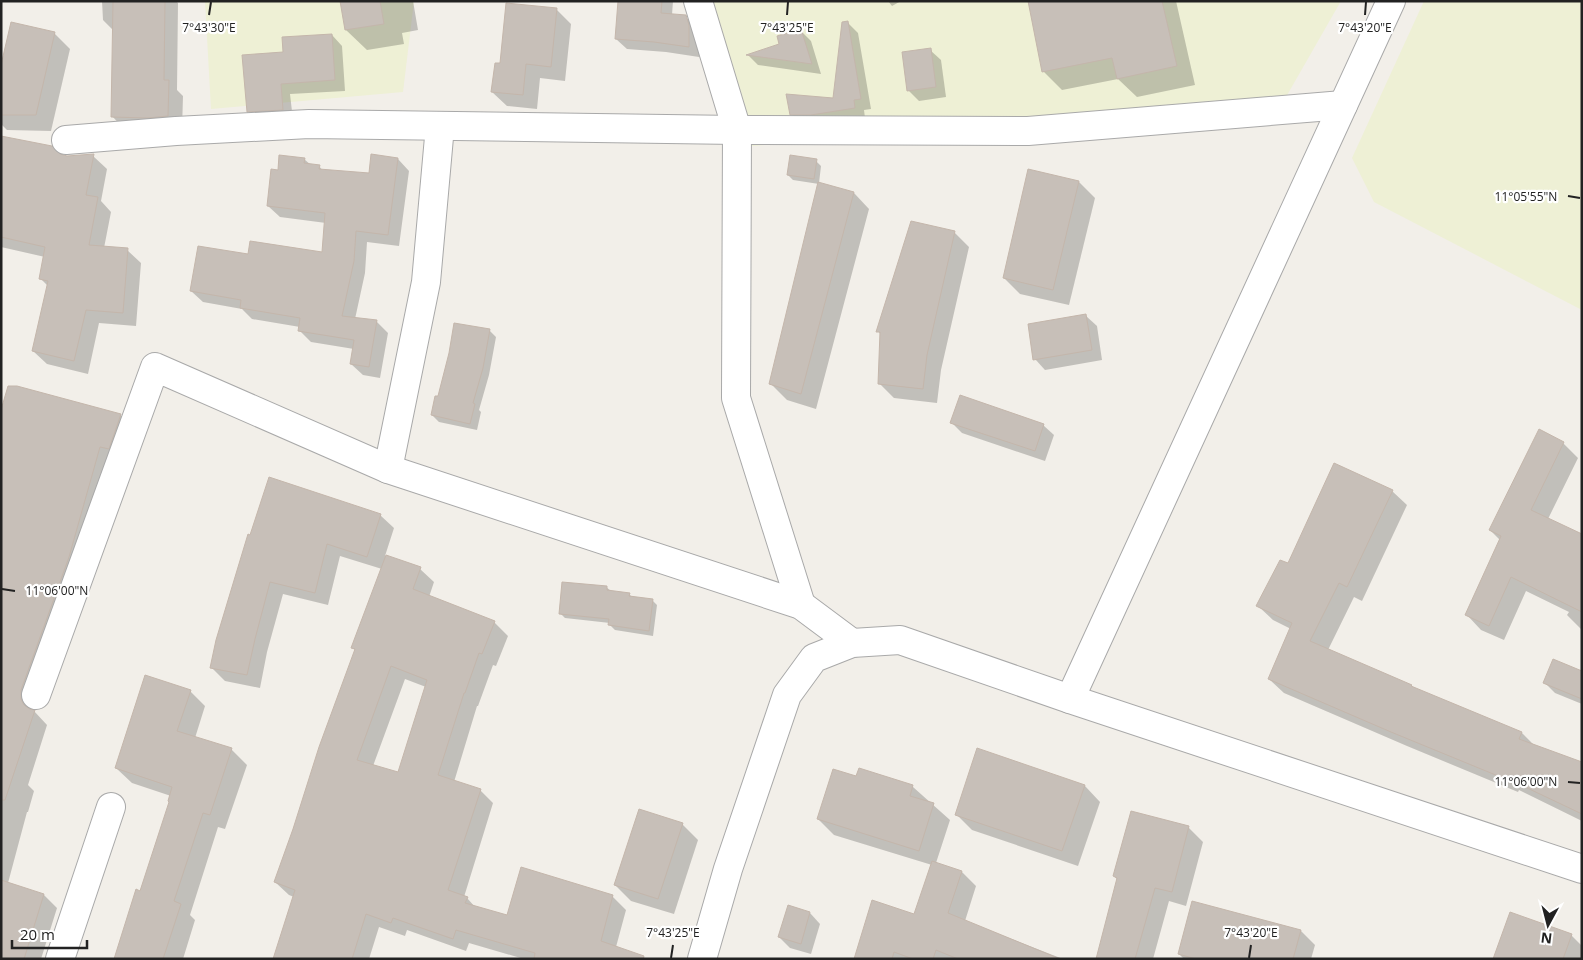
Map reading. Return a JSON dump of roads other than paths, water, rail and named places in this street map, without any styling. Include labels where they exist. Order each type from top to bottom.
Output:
[{"type":"street","points":[[698,1],[737,130],[736,398],[801,605]]},
{"type":"street","points":[[1070,699],[1391,1]]},
{"type":"street","points":[[66,140],[176,131],[309,124],[737,130],[1028,131],[1343,105]]},
{"type":"street","points":[[388,469],[426,282],[440,126]]},
{"type":"street","points":[[36,695],[155,367],[388,469],[801,605],[852,643]]},
{"type":"street","points":[[702,959],[728,869],[787,695],[814,658],[852,643],[900,640],[1070,699],[1582,869]]},
{"type":"street","points":[[60,959],[111,807]]}]
